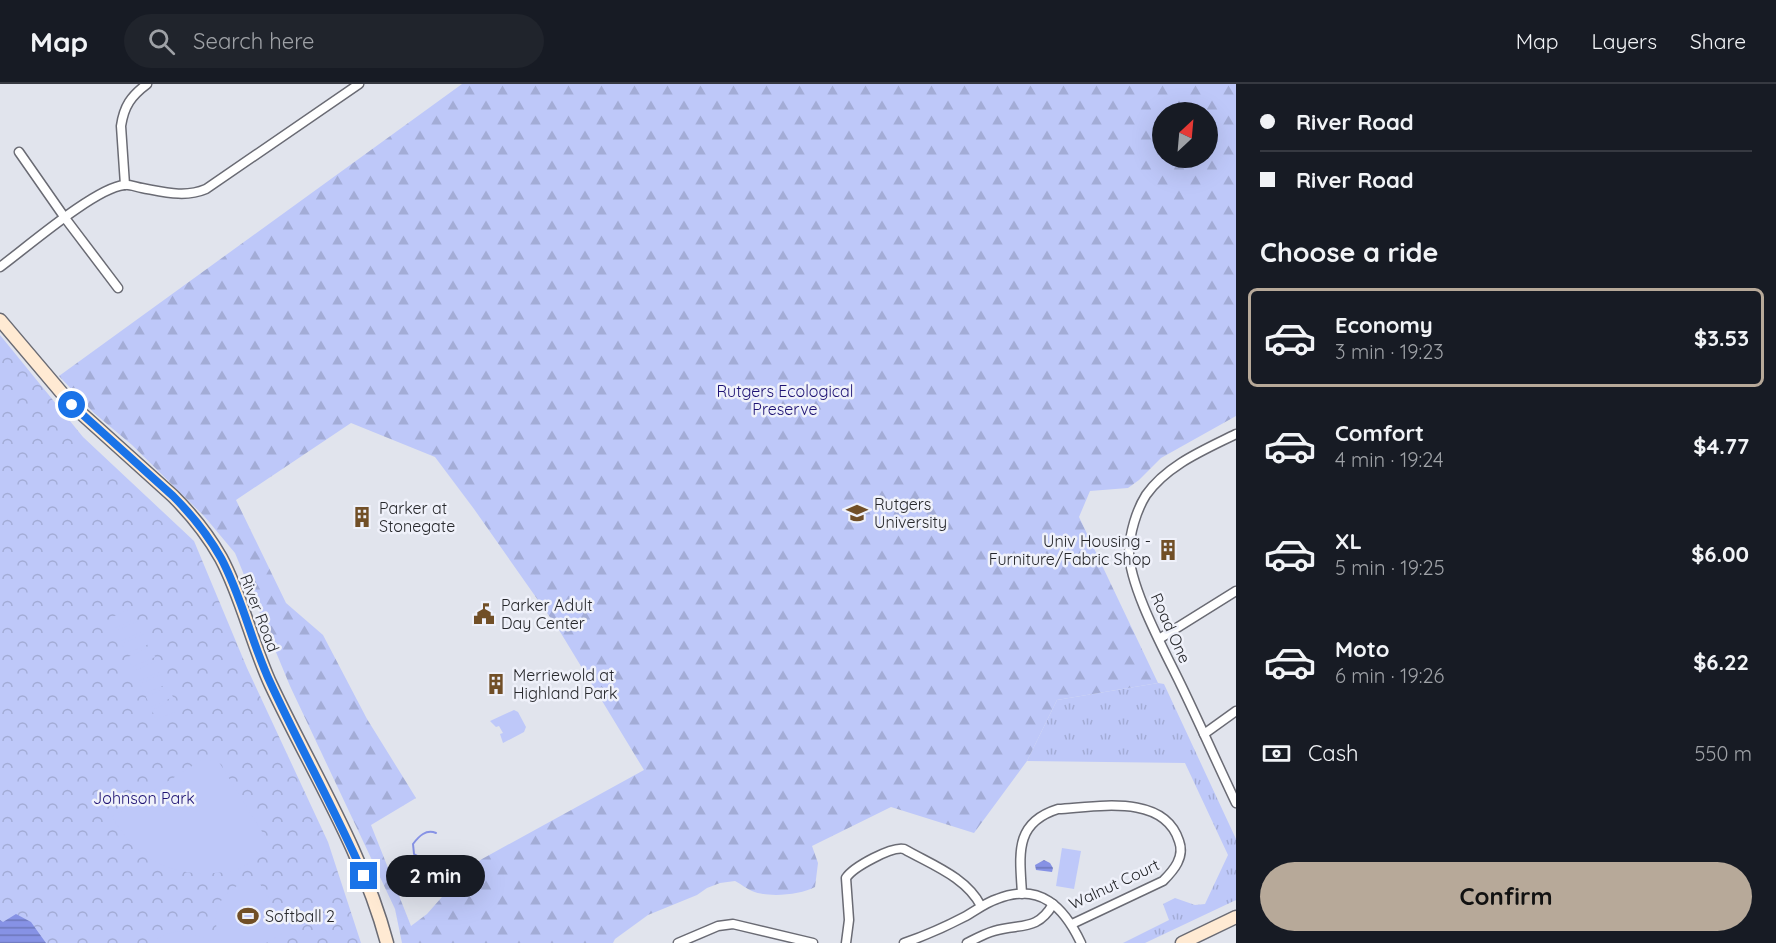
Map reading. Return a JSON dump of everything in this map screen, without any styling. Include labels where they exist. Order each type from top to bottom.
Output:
[{"type":"street","points":[[125,185],[123,116],[133,95],[147,84]]},
{"type":"street","points":[[0,267],[91,199],[108,190],[125,185],[194,194],[206,189],[359,84]]},
{"type":"street","points":[[19,152],[118,288]]},
{"type":"street","name":"River Road","points":[[0,320],[72,405],[188,510],[212,543],[232,584],[271,684],[345,833],[373,898],[387,943]]},
{"type":"street","name":"Road One","points":[[1236,434],[1178,465],[1161,479],[1146,496],[1137,515],[1131,533],[1129,552],[1138,590],[1236,802]]},
{"type":"street","points":[[1159,639],[1236,591]]},
{"type":"street","points":[[1204,734],[1236,711]]},
{"type":"street","name":"Walnut Court","points":[[1022,894],[1019,853],[1023,837],[1035,822],[1050,812],[1058,809],[1132,806],[1151,810],[1166,819],[1175,831],[1181,847],[1181,855],[1174,870],[1162,881],[1072,924],[1053,904]]},
{"type":"street","points":[[846,943],[849,920],[846,878],[855,868],[894,849],[904,849],[964,884],[974,893],[981,906]]},
{"type":"street","points":[[904,943],[914,941],[1003,897],[1022,894],[1036,896],[1053,904],[1038,922],[995,930],[967,943]]},
{"type":"street","points":[[1182,943],[1236,917]]},
{"type":"street","points":[[678,943],[717,926],[734,924],[813,943]]},
{"type":"street","points":[[1072,924],[1081,943]]},
{"type":"green space","name":"Rutgers Ecological Preserve","points":[[462,84],[1236,84],[1236,416],[1161,458],[1128,488],[1090,491],[1079,517],[1158,683],[1057,700],[1027,761],[974,833],[891,807],[812,846],[818,863],[815,887],[809,890],[775,895],[752,891],[735,881],[720,883],[648,915],[615,939],[613,943],[402,943],[395,909],[290,686],[235,553],[204,516],[132,445],[94,413],[59,376]],"holes":[[[351,423],[435,457],[559,630],[644,770],[482,859],[463,873],[427,914],[411,926],[371,825],[416,798],[367,719],[323,635],[286,603],[236,500]]]},
{"type":"green space","name":"Johnson Park","points":[[0,335],[83,437],[194,541],[247,668],[328,842],[361,943],[0,943]]},
{"type":"green space","points":[[132,608],[137,618],[115,628],[110,618]]},
{"type":"green space","points":[[138,621],[143,631],[121,641],[116,631]]},
{"type":"green space","points":[[144,634],[149,644],[126,654],[122,644]]},
{"type":"green space","points":[[150,647],[155,657],[132,667],[128,657]]},
{"type":"green space","points":[[156,661],[161,671],[139,681],[134,671]]},
{"type":"green space","points":[[162,674],[167,684],[144,694],[140,684]]},
{"type":"green space","points":[[1158,683],[1164,684],[1236,839],[1236,900],[1145,943],[1123,943],[1169,920],[1163,904],[1175,898],[1195,905],[1205,904],[1228,855],[1185,763],[1027,761],[1057,700]]},
{"type":"green space","points":[[168,687],[173,697],[151,707],[146,697]]},
{"type":"green space","points":[[174,700],[179,710],[156,720],[152,710]]},
{"type":"green space","points":[[514,710],[518,712],[526,727],[524,732],[503,743],[500,734],[503,733],[499,726],[496,727],[490,721]]},
{"type":"green space","points":[[203,759],[219,762],[272,848],[235,871],[197,873],[167,867],[142,853],[131,843],[112,817]]},
{"type":"green space","points":[[1062,848],[1081,851],[1074,889],[1056,886]]},
{"type":"green space","name":"Softball 2","points":[[255,876],[285,924],[283,933],[266,943],[222,943],[216,919],[220,902],[234,888]]},
{"type":"green space","points":[[178,931],[206,938],[213,943],[154,943],[153,941]]},
{"type":"water","points":[[1044,860],[1050,863],[1053,868],[1052,872],[1036,870],[1035,865]]},
{"type":"water","points":[[16,914],[31,922],[46,943],[0,943],[0,920],[3,922]]},
{"type":"waterway","points":[[423,859],[414,854],[413,844],[423,834],[436,833]]},
{"type":"waterway","points":[[411,875],[409,861],[418,857]]},
{"type":"place","name":"Rutgers University","points":[[857,513]]},
{"type":"place","name":"Parker at Stonegate","points":[[362,517]]},
{"type":"place","name":"Univ Housing - Furniture/Fabric Shop","points":[[1168,550]]},
{"type":"place","name":"Parker Adult Day Center","points":[[484,614]]},
{"type":"place","name":"Merriewold at Highland Park","points":[[496,684]]},
{"type":"place","name":"Softball 2","points":[[248,916]]},
{"type":"route","points":[[72,405],[188,510],[212,543],[222,560],[271,684],[364,876]]}]
